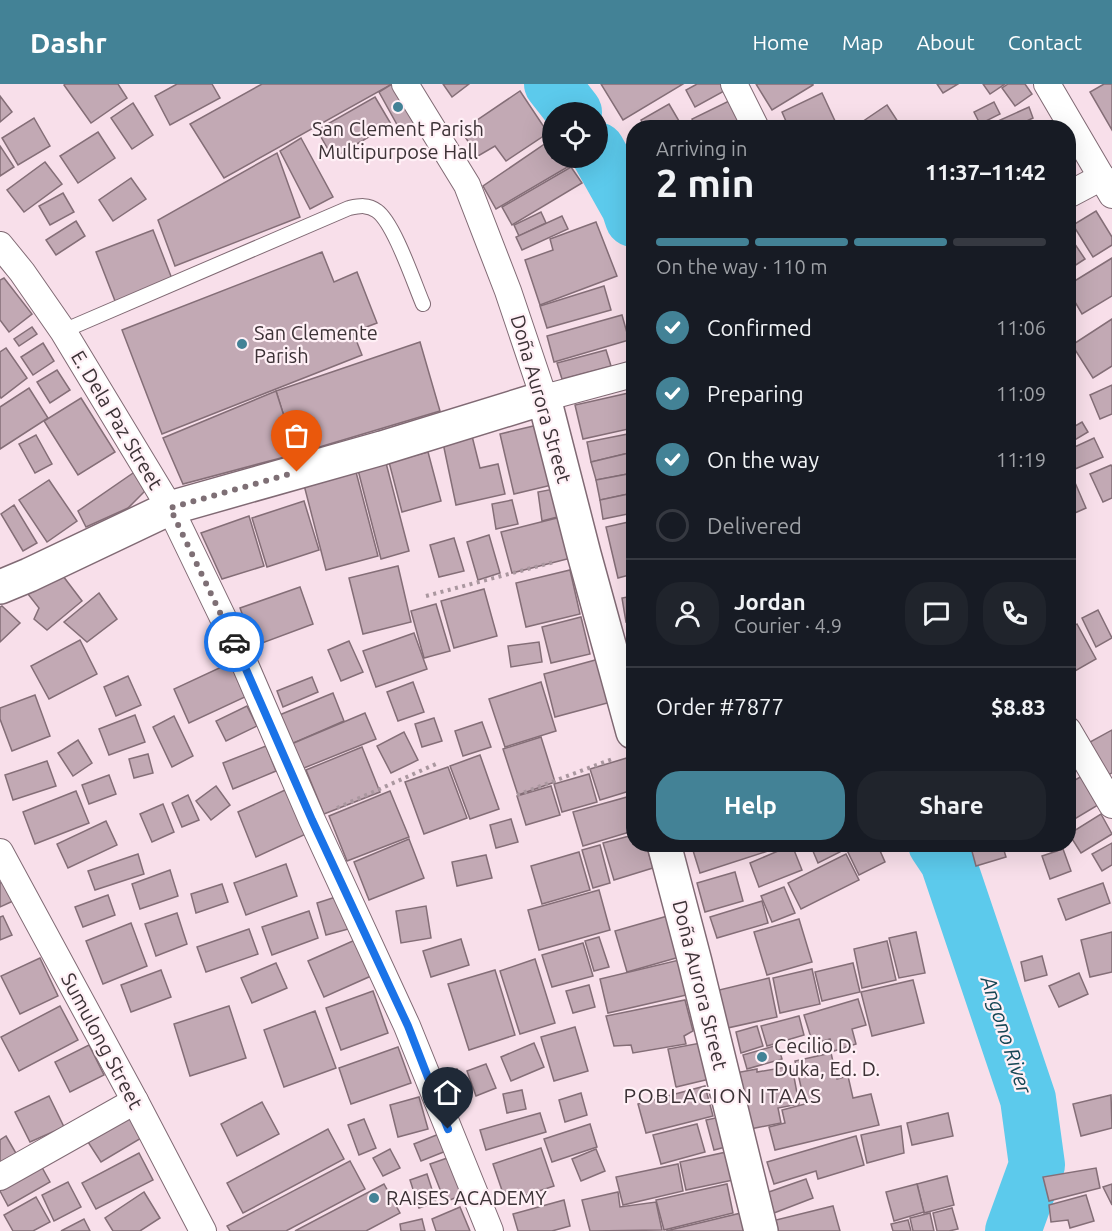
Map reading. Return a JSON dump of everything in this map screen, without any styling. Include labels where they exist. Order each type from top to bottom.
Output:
[{"type":"street","name":"Doña Aurora Street","points":[[405,84],[467,185],[508,291],[544,398],[584,554],[626,735]]},
{"type":"street","points":[[734,84],[752,120]]},
{"type":"street","points":[[1047,84],[1068,120]]},
{"type":"street","points":[[1076,133],[1107,186],[1076,193]]},
{"type":"street","name":"E. Dela Paz Street","points":[[0,245],[22,272],[63,332],[170,508],[240,653],[312,820],[408,1026],[490,1231]]},
{"type":"street","points":[[0,587],[170,508],[626,376]]},
{"type":"street","points":[[1076,744],[1112,805]]},
{"type":"street","name":"Sumulong Street","points":[[0,852],[203,1231]]},
{"type":"street","name":"Doña Aurora Street","points":[[665,852],[695,962],[761,1231]]},
{"type":"street","points":[[0,1177],[135,1101]]},
{"type":"lane","points":[[63,332],[349,208],[365,205],[378,211],[393,232],[423,304]]},
{"type":"path","points":[[426,596],[584,554]]},
{"type":"path","points":[[517,795],[626,745]]},
{"type":"path","points":[[312,820],[436,764]]},
{"type":"building","points":[[65,84],[118,84],[127,98],[91,123]]},
{"type":"building","points":[[177,84],[212,84],[220,98],[170,125],[155,96]]},
{"type":"building","points":[[262,84],[392,84],[224,178],[190,124]]},
{"type":"building","name":"San Clement Parish Multipurpose Hall","points":[[396,84],[417,121],[400,130],[379,92]]},
{"type":"building","points":[[443,84],[469,84],[452,97]]},
{"type":"building","points":[[601,84],[683,84],[623,120]]},
{"type":"building","points":[[697,84],[723,84],[726,90],[695,107],[686,90]]},
{"type":"building","points":[[756,84],[813,84],[813,85],[772,110]]},
{"type":"building","points":[[937,84],[958,84],[943,93]]},
{"type":"building","points":[[983,84],[1005,84],[990,94]]},
{"type":"building","points":[[1008,84],[1025,84],[1032,94],[1015,106],[1002,88]]},
{"type":"building","points":[[1104,84],[1112,84],[1112,130],[1090,92]]},
{"type":"building","points":[[520,91],[542,124],[542,137],[506,161],[495,146],[478,156],[461,131]]},
{"type":"building","points":[[822,93],[835,120],[786,120],[782,112]]},
{"type":"building","points":[[0,96],[12,112],[0,122]]},
{"type":"building","points":[[375,97],[391,124],[333,158],[317,130]]},
{"type":"building","points":[[729,101],[738,120],[692,120]]},
{"type":"building","points":[[994,102],[1000,114],[988,120],[978,120],[974,112]]},
{"type":"building","points":[[133,103],[153,135],[132,149],[111,118]]},
{"type":"building","points":[[669,104],[678,120],[641,120]]},
{"type":"building","points":[[887,105],[897,120],[865,120]]},
{"type":"building","points":[[1029,107],[1033,118],[1029,120],[1000,120]]},
{"type":"building","points":[[34,118],[50,146],[18,165],[2,138]]},
{"type":"building","points":[[98,132],[115,158],[78,183],[60,156]]},
{"type":"building","points":[[301,138],[333,197],[310,209],[280,151]]},
{"type":"building","points":[[0,146],[14,167],[0,176]]},
{"type":"building","points":[[542,146],[542,168],[566,168],[496,209],[483,186]]},
{"type":"building","points":[[277,153],[300,217],[175,266],[158,220]]},
{"type":"building","points":[[45,162],[62,184],[24,212],[7,190]]},
{"type":"building","points":[[569,168],[572,168],[582,183],[512,225],[502,207]]},
{"type":"building","points":[[131,178],[146,199],[113,221],[99,200]]},
{"type":"building","points":[[63,193],[74,212],[50,225],[39,206]]},
{"type":"building","points":[[1096,211],[1112,237],[1112,245],[1093,257],[1076,230],[1076,223]]},
{"type":"building","points":[[541,212],[546,223],[519,236],[514,225]]},
{"type":"building","points":[[562,216],[568,229],[522,250],[516,237]]},
{"type":"building","points":[[76,221],[85,236],[56,255],[46,240]]},
{"type":"building","points":[[596,222],[617,276],[540,305],[525,260],[553,250],[550,239]]},
{"type":"building","points":[[153,230],[174,284],[117,306],[96,252]]},
{"type":"building","points":[[1076,246],[1085,259],[1076,265]]},
{"type":"building","name":"San Clemente Parish","points":[[322,252],[334,282],[357,272],[377,323],[353,332],[362,355],[162,434],[122,330]]},
{"type":"building","points":[[1112,258],[1112,296],[1082,314],[1076,304],[1076,280]]},
{"type":"building","points":[[4,278],[32,314],[9,332],[0,320],[0,280]]},
{"type":"building","points":[[604,286],[611,310],[547,328],[540,306]]},
{"type":"building","points":[[622,315],[626,329],[626,341],[554,362],[547,336]]},
{"type":"building","points":[[1112,319],[1112,366],[1093,378],[1076,351],[1076,342]]},
{"type":"building","points":[[32,327],[37,334],[19,346],[14,339]]},
{"type":"building","points":[[420,342],[440,411],[296,454],[276,391]]},
{"type":"building","points":[[43,343],[54,361],[33,375],[21,357]]},
{"type":"building","points":[[6,348],[27,378],[1,398],[0,352]]},
{"type":"building","points":[[606,350],[611,366],[562,379],[557,363]]},
{"type":"building","points":[[57,370],[70,390],[50,403],[37,382]]},
{"type":"building","points":[[1112,385],[1112,414],[1100,419],[1090,395]]},
{"type":"building","points":[[29,388],[48,418],[0,449],[0,407]]},
{"type":"building","points":[[276,391],[296,454],[183,484],[163,438]]},
{"type":"building","points":[[626,394],[626,430],[583,439],[575,405]]},
{"type":"building","points":[[81,398],[115,452],[78,475],[44,421]]},
{"type":"building","points":[[1082,422],[1088,432],[1076,439],[1076,425]]},
{"type":"building","points":[[542,424],[556,484],[514,494],[500,434]]},
{"type":"building","points":[[626,434],[626,454],[591,462],[587,442]]},
{"type":"building","points":[[36,435],[52,464],[35,473],[19,444]]},
{"type":"building","points":[[472,436],[480,468],[498,464],[505,494],[456,505],[443,443]]},
{"type":"building","points":[[1094,438],[1103,457],[1076,469],[1076,446]]},
{"type":"building","points":[[428,452],[441,501],[402,512],[389,462]]},
{"type":"building","points":[[626,454],[626,474],[596,480],[591,462]]},
{"type":"building","points":[[386,463],[409,551],[381,559],[358,470]]},
{"type":"building","points":[[1111,465],[1112,498],[1103,502],[1090,474]]},
{"type":"building","points":[[136,471],[147,489],[128,508],[86,527],[78,511]]},
{"type":"building","points":[[356,472],[378,556],[326,570],[304,485]]},
{"type":"building","points":[[626,474],[626,494],[600,500],[596,480]]},
{"type":"building","points":[[49,480],[77,521],[47,542],[19,500]]},
{"type":"building","points":[[1076,485],[1086,508],[1076,512]]},
{"type":"building","points":[[559,488],[565,515],[542,521],[538,492]]},
{"type":"building","points":[[626,494],[626,514],[603,519],[600,500]]},
{"type":"building","points":[[512,500],[518,524],[496,529],[492,504]]},
{"type":"building","points":[[304,501],[319,550],[267,567],[252,518]]},
{"type":"building","points":[[14,505],[37,543],[23,551],[1,514]]},
{"type":"building","points":[[249,516],[264,566],[222,579],[201,533]]},
{"type":"building","points":[[565,516],[575,557],[512,573],[501,532]]},
{"type":"building","points":[[626,523],[626,576],[618,578],[606,527]]},
{"type":"building","points":[[489,535],[500,573],[478,580],[467,542]]},
{"type":"building","points":[[454,538],[464,571],[439,577],[430,545]]},
{"type":"building","points":[[398,566],[411,622],[363,634],[349,578]]},
{"type":"building","points":[[570,570],[580,614],[526,627],[516,583]]},
{"type":"building","points":[[63,576],[82,601],[47,630],[34,619],[39,608],[28,594]]},
{"type":"building","points":[[300,587],[313,624],[254,646],[240,608]]},
{"type":"building","points":[[484,589],[497,636],[454,648],[441,601]]},
{"type":"building","points":[[99,593],[117,619],[87,642],[64,622]]},
{"type":"building","points":[[626,597],[626,622],[622,598]]},
{"type":"building","points":[[436,604],[450,651],[424,658],[411,611]]},
{"type":"building","points":[[2,606],[20,623],[0,642],[0,607]]},
{"type":"building","points":[[1098,610],[1112,638],[1096,647],[1082,618]]},
{"type":"building","points":[[581,617],[590,654],[551,663],[542,627]]},
{"type":"building","points":[[1076,625],[1096,659],[1076,670]]},
{"type":"building","points":[[414,633],[427,669],[376,687],[363,651]]},
{"type":"building","points":[[80,640],[97,674],[49,699],[31,666]]},
{"type":"building","points":[[349,641],[363,672],[341,681],[328,650]]},
{"type":"building","points":[[539,642],[542,662],[511,667],[508,646]]},
{"type":"building","points":[[599,659],[611,702],[555,717],[544,674]]},
{"type":"building","points":[[230,663],[245,697],[189,723],[174,689]]},
{"type":"building","points":[[128,676],[141,705],[116,716],[104,687]]},
{"type":"building","points":[[312,677],[318,692],[283,707],[277,691]]},
{"type":"building","points":[[413,682],[424,712],[398,721],[387,692]]},
{"type":"building","points":[[541,682],[556,731],[505,747],[489,699]]},
{"type":"building","points":[[333,693],[344,721],[289,745],[277,716]]},
{"type":"building","points":[[35,695],[50,736],[12,751],[0,719],[0,708]]},
{"type":"building","points":[[247,706],[257,726],[226,741],[216,721]]},
{"type":"building","points":[[365,713],[376,739],[299,770],[289,745]]},
{"type":"building","points":[[135,715],[145,742],[109,755],[99,729]]},
{"type":"building","points":[[174,716],[193,756],[172,767],[153,727]]},
{"type":"building","points":[[434,718],[442,741],[422,747],[415,724]]},
{"type":"building","points":[[482,722],[491,747],[463,756],[455,731]]},
{"type":"building","points":[[1112,730],[1112,773],[1108,775],[1090,742]]},
{"type":"building","points":[[404,732],[418,760],[391,773],[377,746]]},
{"type":"building","points":[[541,737],[555,782],[518,795],[503,749]]},
{"type":"building","points":[[78,740],[92,763],[73,776],[58,753]]},
{"type":"building","points":[[266,746],[276,771],[233,789],[223,763]]},
{"type":"building","points":[[362,747],[380,792],[324,814],[306,770]]},
{"type":"building","points":[[148,754],[153,773],[134,778],[129,759]]},
{"type":"building","points":[[480,755],[499,809],[470,819],[450,766]]},
{"type":"building","points":[[626,758],[626,792],[600,800],[590,769]]},
{"type":"building","points":[[47,761],[56,786],[13,800],[5,775]]},
{"type":"building","points":[[448,767],[467,818],[424,834],[405,782]]},
{"type":"building","points":[[589,774],[597,802],[562,812],[554,784]]},
{"type":"building","points":[[109,775],[116,794],[89,804],[82,785]]},
{"type":"building","points":[[1082,776],[1098,805],[1076,818],[1076,779]]},
{"type":"building","points":[[216,786],[230,805],[211,820],[196,801]]},
{"type":"building","points":[[551,786],[560,815],[526,825],[517,796]]},
{"type":"building","points":[[285,790],[306,834],[256,857],[238,812]]},
{"type":"building","points":[[76,791],[89,823],[35,844],[23,812]]},
{"type":"building","points":[[390,791],[409,837],[347,861],[329,816]]},
{"type":"building","points":[[188,795],[199,820],[182,827],[172,803]]},
{"type":"building","points":[[626,797],[626,833],[583,846],[573,812]]},
{"type":"building","points":[[163,804],[174,832],[152,842],[140,814]]},
{"type":"building","points":[[1101,814],[1112,834],[1081,853],[1076,845],[1076,830]]},
{"type":"building","points":[[511,819],[518,842],[496,848],[490,825]]},
{"type":"building","points":[[106,821],[117,845],[68,868],[57,844]]},
{"type":"building","points":[[626,837],[626,852],[648,852],[653,868],[614,880],[603,843]]},
{"type":"building","points":[[409,839],[424,878],[369,900],[354,862]]},
{"type":"building","points":[[1112,843],[1112,865],[1102,871],[1092,854]]},
{"type":"building","points":[[600,845],[610,883],[593,888],[582,850]]},
{"type":"building","points":[[579,852],[590,890],[542,904],[531,866]]},
{"type":"building","points":[[693,852],[765,852],[700,873]]},
{"type":"building","points":[[776,852],[795,852],[802,870],[759,887],[750,863]]},
{"type":"building","points":[[813,852],[840,852],[818,863]]},
{"type":"building","points":[[848,852],[881,852],[885,862],[859,875]]},
{"type":"building","points":[[972,852],[1004,852],[1006,857],[976,866]]},
{"type":"building","points":[[1064,852],[1071,871],[1050,879],[1042,856]]},
{"type":"building","points":[[138,854],[144,874],[95,890],[88,871]]},
{"type":"building","points":[[846,854],[859,880],[801,909],[788,883]]},
{"type":"building","points":[[486,855],[492,878],[457,886],[452,862]]},
{"type":"building","points":[[286,864],[297,896],[246,915],[234,883]]},
{"type":"building","points":[[170,870],[178,896],[140,909],[132,884]]},
{"type":"building","points":[[735,872],[743,901],[705,912],[697,883]]},
{"type":"building","points":[[5,881],[13,901],[0,907],[0,883]]},
{"type":"building","points":[[1103,883],[1110,903],[1066,920],[1058,899]]},
{"type":"building","points":[[222,884],[228,902],[196,913],[191,894]]},
{"type":"building","points":[[784,887],[795,913],[772,922],[761,896]]},
{"type":"building","points":[[599,890],[610,930],[539,950],[528,910]]},
{"type":"building","points":[[108,895],[115,915],[83,927],[75,907]]},
{"type":"building","points":[[342,895],[352,928],[326,935],[317,903]]},
{"type":"building","points":[[762,901],[768,923],[717,938],[710,917]]},
{"type":"building","points":[[426,906],[431,938],[401,943],[396,911]]},
{"type":"building","points":[[309,911],[318,938],[272,955],[262,927]]},
{"type":"building","points":[[177,913],[187,944],[156,956],[145,924]]},
{"type":"building","points":[[678,913],[690,954],[627,972],[615,931]]},
{"type":"building","points":[[3,916],[12,935],[0,940],[0,917]]},
{"type":"building","points":[[799,919],[812,962],[767,975],[754,932]]},
{"type":"building","points":[[131,923],[147,966],[103,984],[86,941]]},
{"type":"building","points":[[249,929],[258,954],[206,972],[197,947]]},
{"type":"building","points":[[916,932],[925,973],[899,978],[889,938]]},
{"type":"building","points":[[1112,932],[1112,972],[1090,977],[1081,940]]},
{"type":"building","points":[[599,937],[609,967],[594,971],[585,941]]},
{"type":"building","points":[[461,939],[469,965],[431,977],[423,951]]},
{"type":"building","points":[[355,940],[371,976],[324,997],[308,961]]},
{"type":"building","points":[[887,941],[896,980],[862,988],[854,949]]},
{"type":"building","points":[[583,943],[593,976],[552,987],[542,955]]},
{"type":"building","points":[[1042,956],[1047,975],[1025,981],[1021,962]]},
{"type":"building","points":[[40,958],[58,996],[20,1014],[1,976]]},
{"type":"building","points":[[535,959],[555,1023],[520,1034],[500,971]]},
{"type":"building","points":[[679,960],[695,993],[608,1013],[600,979]]},
{"type":"building","points":[[276,963],[287,988],[252,1003],[241,978]]},
{"type":"building","points":[[853,963],[860,992],[822,1001],[815,972]]},
{"type":"building","points":[[812,969],[820,1004],[780,1013],[773,978]]},
{"type":"building","points":[[161,970],[171,997],[131,1012],[121,985]]},
{"type":"building","points":[[495,970],[515,1035],[469,1050],[448,984]]},
{"type":"building","points":[[1079,973],[1088,994],[1059,1007],[1049,986]]},
{"type":"building","points":[[769,978],[777,1017],[723,1029],[715,991]]},
{"type":"building","points":[[913,980],[924,1023],[872,1036],[861,992]]},
{"type":"building","points":[[589,985],[595,1007],[573,1013],[566,991]]},
{"type":"building","points":[[373,991],[388,1033],[341,1050],[326,1008]]},
{"type":"building","points":[[858,999],[866,1025],[852,1029],[856,1044],[834,1051],[830,1039],[813,1044],[804,1015]]},
{"type":"building","points":[[685,1000],[693,1031],[684,1036],[686,1044],[633,1053],[631,1045],[614,1046],[606,1016]]},
{"type":"building","points":[[60,1006],[78,1040],[19,1071],[1,1037]]},
{"type":"building","points":[[229,1006],[246,1058],[190,1076],[174,1024]]},
{"type":"building","points":[[315,1011],[336,1068],[284,1087],[264,1030]]},
{"type":"building","points":[[799,1016],[804,1035],[767,1046],[761,1026]]},
{"type":"building","points":[[757,1026],[763,1046],[741,1053],[736,1032]]},
{"type":"building","points":[[575,1027],[588,1071],[554,1081],[541,1037]]},
{"type":"building","points":[[706,1042],[714,1078],[676,1087],[668,1049]]},
{"type":"building","points":[[534,1043],[544,1067],[511,1081],[501,1057]]},
{"type":"building","points":[[89,1045],[104,1075],[70,1092],[55,1062]]},
{"type":"building","name":"Cecilio D. Duka, Ed. D.","points":[[778,1045],[782,1059],[747,1069],[743,1055]]},
{"type":"building","points":[[398,1047],[411,1083],[351,1104],[339,1068]]},
{"type":"building","points":[[831,1053],[837,1079],[848,1076],[853,1098],[871,1094],[879,1125],[775,1150],[769,1127],[785,1123],[782,1110],[805,1104],[795,1061]]},
{"type":"building","points":[[486,1064],[496,1088],[476,1096],[467,1071]]},
{"type":"building","points":[[792,1066],[799,1104],[778,1108],[781,1123],[745,1130],[735,1073]]},
{"type":"building","points":[[457,1069],[467,1092],[450,1099],[440,1076]]},
{"type":"building","points":[[705,1086],[713,1116],[646,1133],[638,1104]]},
{"type":"building","points":[[522,1090],[526,1109],[507,1113],[503,1094]]},
{"type":"building","points":[[581,1093],[587,1115],[565,1122],[559,1100]]},
{"type":"building","points":[[1111,1095],[1112,1128],[1081,1136],[1073,1104]]},
{"type":"building","points":[[49,1096],[64,1127],[30,1142],[15,1112]]},
{"type":"building","points":[[419,1097],[428,1129],[398,1137],[390,1105]]},
{"type":"building","points":[[262,1102],[279,1134],[237,1156],[221,1124]]},
{"type":"building","points":[[540,1113],[546,1132],[486,1150],[480,1130]]},
{"type":"building","points":[[948,1113],[953,1136],[912,1145],[907,1123]]},
{"type":"building","points":[[131,1116],[143,1137],[101,1162],[88,1142]]},
{"type":"building","points":[[720,1117],[733,1145],[714,1150],[706,1120]]},
{"type":"building","points":[[364,1119],[376,1148],[359,1155],[348,1125]]},
{"type":"building","points":[[590,1124],[597,1147],[552,1162],[544,1139]]},
{"type":"building","points":[[697,1124],[705,1152],[661,1164],[653,1135]]},
{"type":"building","points":[[901,1126],[904,1153],[867,1163],[861,1135]]},
{"type":"building","points":[[328,1129],[344,1159],[243,1213],[227,1183]]},
{"type":"building","points":[[444,1132],[451,1149],[421,1161],[414,1144]]},
{"type":"building","points":[[6,1136],[17,1155],[0,1165],[0,1140]]},
{"type":"building","points":[[856,1136],[864,1165],[818,1179],[816,1171],[774,1184],[767,1162]]},
{"type":"building","points":[[541,1148],[554,1186],[506,1202],[493,1164]]},
{"type":"building","points":[[390,1149],[400,1168],[383,1176],[373,1158]]},
{"type":"building","points":[[596,1149],[605,1171],[581,1181],[572,1159]]},
{"type":"building","points":[[731,1151],[738,1179],[686,1190],[680,1162]]},
{"type":"building","points":[[139,1153],[153,1180],[96,1209],[82,1183]]},
{"type":"building","points":[[453,1156],[467,1193],[445,1202],[430,1164]]},
{"type":"building","points":[[350,1161],[365,1189],[286,1231],[230,1231],[227,1226]]},
{"type":"building","points":[[39,1162],[50,1182],[8,1206],[0,1191],[0,1184]]},
{"type":"building","points":[[678,1164],[683,1191],[623,1205],[616,1177]]},
{"type":"building","points":[[1096,1168],[1100,1188],[1049,1201],[1043,1177]]},
{"type":"building","points":[[427,1174],[436,1202],[419,1208],[410,1180]]},
{"type":"building","points":[[947,1176],[954,1205],[924,1213],[917,1184]]},
{"type":"building","points":[[806,1179],[813,1198],[774,1213],[766,1193]]},
{"type":"building","points":[[68,1182],[81,1207],[54,1221],[42,1195]]},
{"type":"building","name":"RAISES ACADEMY","points":[[384,1184],[400,1213],[366,1231],[295,1231]]},
{"type":"building","points":[[727,1184],[733,1213],[664,1230],[656,1200]]},
{"type":"building","points":[[917,1184],[924,1212],[894,1221],[886,1192]]},
{"type":"building","points":[[1112,1184],[1112,1205],[1103,1187]]},
{"type":"building","points":[[144,1192],[160,1218],[140,1231],[113,1231],[105,1218]]},
{"type":"building","points":[[618,1192],[620,1207],[656,1202],[662,1230],[590,1231],[582,1200]]},
{"type":"building","points":[[1086,1195],[1094,1221],[1070,1228],[1068,1220],[1051,1222],[1049,1205]]},
{"type":"building","points":[[36,1197],[50,1222],[33,1231],[13,1231],[4,1215]]},
{"type":"building","points":[[564,1200],[570,1226],[552,1231],[518,1231],[513,1214]]},
{"type":"building","points":[[833,1206],[840,1231],[778,1231],[776,1220]]},
{"type":"building","points":[[460,1207],[470,1231],[436,1231],[432,1219]]},
{"type":"building","points":[[952,1208],[958,1229],[937,1231],[933,1213]]},
{"type":"building","points":[[741,1213],[745,1231],[666,1231]]},
{"type":"building","points":[[930,1213],[934,1231],[913,1231],[910,1218]]},
{"type":"building","points":[[84,1219],[90,1231],[61,1231]]},
{"type":"building","points":[[422,1219],[425,1231],[401,1231],[400,1224]]},
{"type":"building","points":[[908,1220],[911,1231],[893,1231],[891,1224]]},
{"type":"waterway","name":"Angono River","points":[[552,84],[566,102]]},
{"type":"waterway","name":"Angono River","points":[[607,168],[626,202]]},
{"type":"waterway","name":"Angono River","points":[[941,852],[948,862],[1028,1099],[1037,1165],[1013,1231]]},
{"type":"way so far","points":[[234,642],[170,508],[297,472]]},
{"type":"place","name":"San Clement Parish Multipurpose Hall","points":[[398,107]]},
{"type":"place","name":"San Clemente Parish","points":[[242,344]]},
{"type":"place","name":"Cecilio D. Duka, Ed. D.","points":[[762,1057]]},
{"type":"place","name":"RAISES ACADEMY","points":[[374,1198]]},
{"type":"district","name":"POBLACION ITAAS","points":[[723,1096]]},
{"type":"route","points":[[234,642],[312,820],[408,1026],[448,1129]]}]
